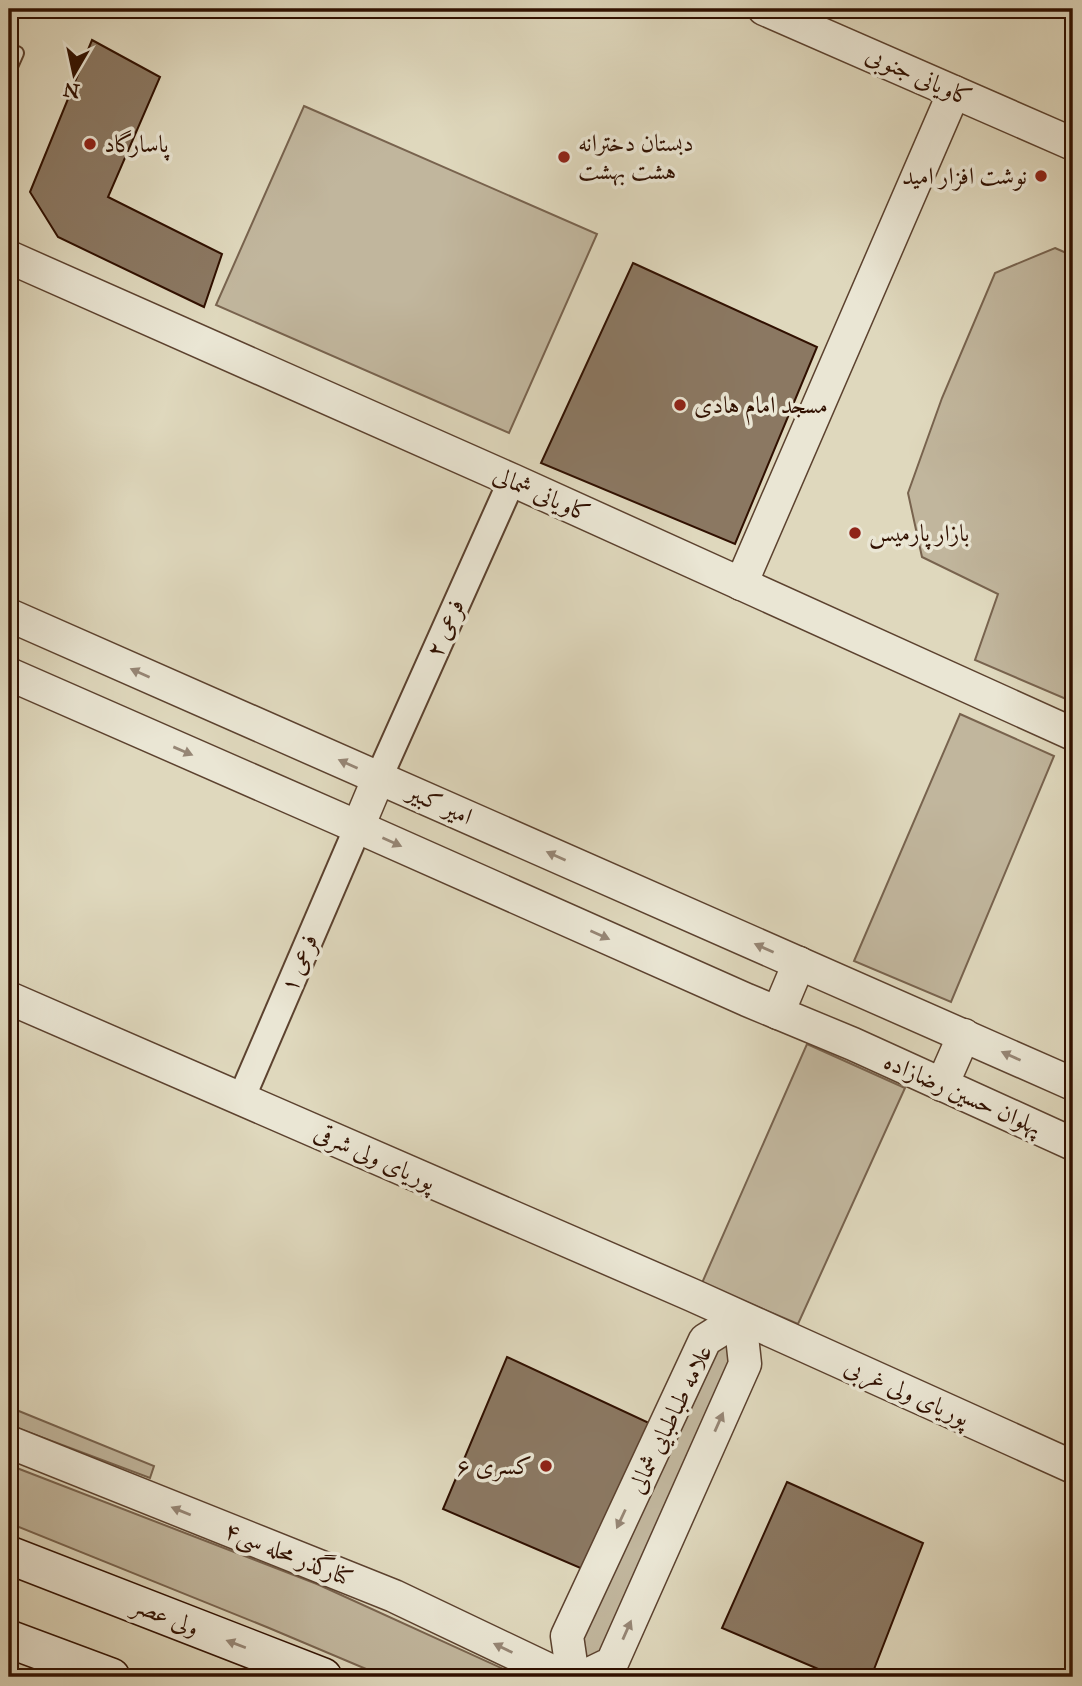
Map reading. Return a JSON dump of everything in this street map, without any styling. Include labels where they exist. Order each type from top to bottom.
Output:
[{"type":"main road","name":"ولی عصر","points":[[9,1555],[323,1677]]},
{"type":"main road","points":[[9,1639],[111,1677]]},
{"type":"street","name":"کاویانی جنوبی","points":[[764,9],[1073,144]]},
{"type":"street","points":[[741,584],[954,92]]},
{"type":"street","name":"کاویانی شمالی","points":[[9,257],[512,480],[1073,734]]},
{"type":"street","name":"فرعی ۲","points":[[379,777],[512,480]]},
{"type":"street","name":"امیر کبیر","points":[[9,615],[964,1035]]},
{"type":"street","points":[[9,674],[778,1013],[799,963]]},
{"type":"street","points":[[358,827],[379,777]]},
{"type":"street","name":"فرعی ۱","points":[[240,1099],[358,827]]},
{"type":"street","name":"پوریای ولی شرقی","points":[[9,998],[740,1318]]},
{"type":"street","name":"پهلوان حسین رضازاده","points":[[778,1013],[853,1044],[1073,1144]]},
{"type":"street","points":[[942,1085],[964,1035],[1073,1084]]},
{"type":"street","name":"پوریای ولی غربی","points":[[740,1318],[1073,1467]]},
{"type":"street","name":"علامه طباطبایی شمالی","points":[[573,1677],[567,1636],[699,1352],[705,1340],[740,1318],[745,1364],[612,1663],[583,1677]]},
{"type":"street","name":"کنارگذر محله سی۴","points":[[9,1442],[394,1596],[564,1677]]},
{"type":"lane","points":[[9,71],[17,53]]},
{"type":"shaded area","points":[[304,106],[597,234],[509,433],[216,305]]},
{"type":"shaded area","points":[[1055,248],[1073,256],[1073,702],[975,660],[998,594],[922,557],[908,493],[942,398],[995,273]]},
{"type":"shaded area","points":[[960,714],[1054,756],[951,1002],[854,961]]},
{"type":"shaded area","points":[[807,1044],[905,1088],[798,1324],[702,1283]]},
{"type":"shaded area","points":[[730,1338],[735,1357],[607,1654],[579,1665],[576,1637],[711,1345]]},
{"type":"shaded area","points":[[9,1407],[154,1466],[150,1478],[9,1425]]},
{"type":"shaded area","points":[[9,1465],[317,1584],[521,1677],[385,1677],[9,1523]]},
{"type":"building","name":"پاسارگاد","points":[[92,40],[160,77],[108,197],[222,254],[204,307],[58,237],[30,192]]},
{"type":"building","name":"مسجد امام هادی","points":[[633,263],[817,347],[735,544],[541,463]]},
{"type":"building","name":"کسری ۶","points":[[507,1357],[649,1423],[585,1570],[443,1509]]},
{"type":"building","points":[[787,1482],[923,1543],[871,1677],[837,1677],[722,1628]]},
{"type":"place","name":"پاسارگاد","points":[[90,144]]},
{"type":"place","name":"دبستان دخترانه هشت بهشت","points":[[564,157]]},
{"type":"place","name":"نوشت افزار امید","points":[[1041,176]]},
{"type":"place","name":"مسجد امام هادی","points":[[680,405]]},
{"type":"place","name":"بازار پارمیس","points":[[855,533]]},
{"type":"place","name":"کسری ۶","points":[[546,1466]]}]
